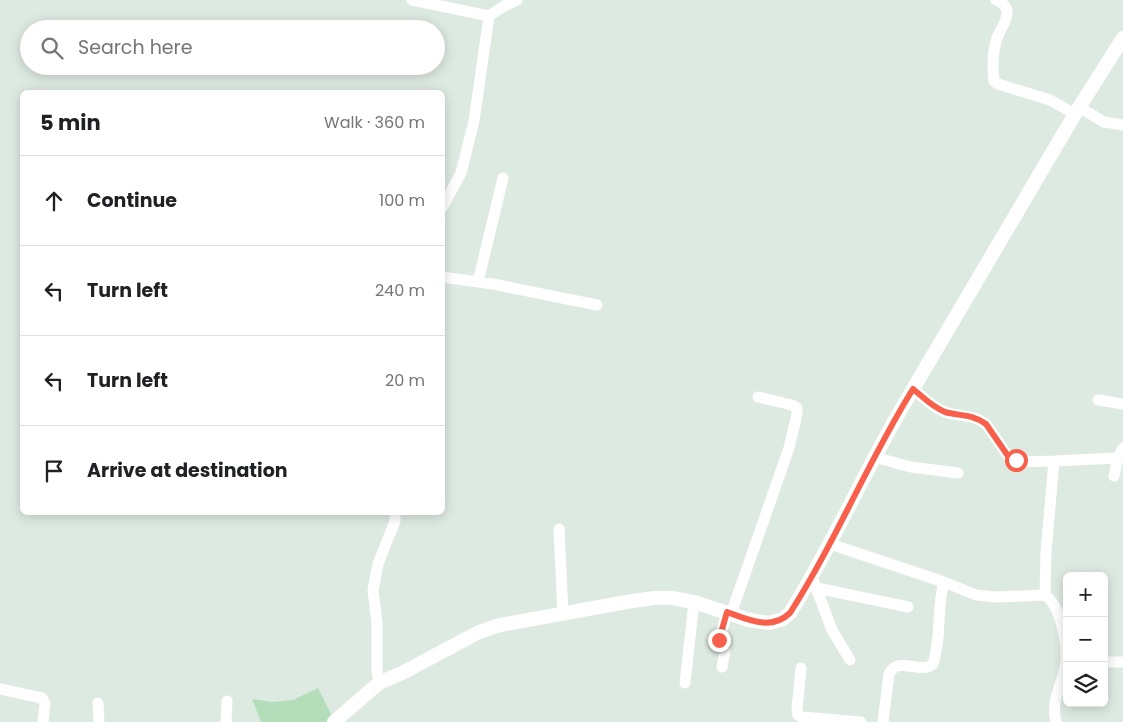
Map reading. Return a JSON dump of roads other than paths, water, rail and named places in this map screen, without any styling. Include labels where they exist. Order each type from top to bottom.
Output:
[{"type":"street","points":[[412,0],[489,16],[517,0]]},
{"type":"street","points":[[996,0],[1004,4],[1008,12],[996,43],[993,69],[994,81],[998,84],[1077,110],[1104,122],[1123,125]]},
{"type":"street","points":[[445,202],[461,172],[474,120],[489,16]]},
{"type":"street","points":[[334,722],[379,683],[489,628],[655,598],[672,598],[694,602],[749,620],[769,623],[783,620],[814,583],[830,544],[874,457],[1077,110],[1123,38]]},
{"type":"street","points":[[478,282],[503,178]]},
{"type":"street","points":[[445,277],[597,305]]},
{"type":"street","points":[[913,389],[938,409],[982,420],[1008,456],[1012,458],[1054,461],[1120,453],[1114,476]]},
{"type":"street","points":[[722,668],[725,652],[720,638],[789,448],[797,414],[796,408],[792,405],[758,397]]},
{"type":"street","points":[[1098,400],[1123,404]]},
{"type":"street","points":[[874,457],[912,467],[958,474]]},
{"type":"street","points":[[1045,596],[1046,552],[1054,461]]},
{"type":"street","points":[[379,683],[377,670],[377,624],[373,590],[378,564],[395,521],[395,515]]},
{"type":"street","points":[[560,529],[563,614]]},
{"type":"street","points":[[830,544],[944,582],[976,595],[986,597],[1045,596],[1055,604],[1060,616],[1063,638]]},
{"type":"street","points":[[883,722],[891,669],[898,666],[928,668],[933,664],[938,640],[939,601],[944,582]]},
{"type":"street","points":[[814,583],[908,607]]},
{"type":"street","points":[[814,583],[832,630],[850,660]]},
{"type":"street","points":[[685,683],[694,602]]},
{"type":"street","points":[[1056,722],[1054,712],[1055,700],[1066,662]]},
{"type":"street","points":[[1108,662],[1123,662]]},
{"type":"street","points":[[801,668],[798,715],[802,717],[861,722]]},
{"type":"street","points":[[0,689],[42,698],[45,704],[43,722]]},
{"type":"street","points":[[226,722],[227,701]]},
{"type":"street","points":[[98,703],[99,722]]}]
